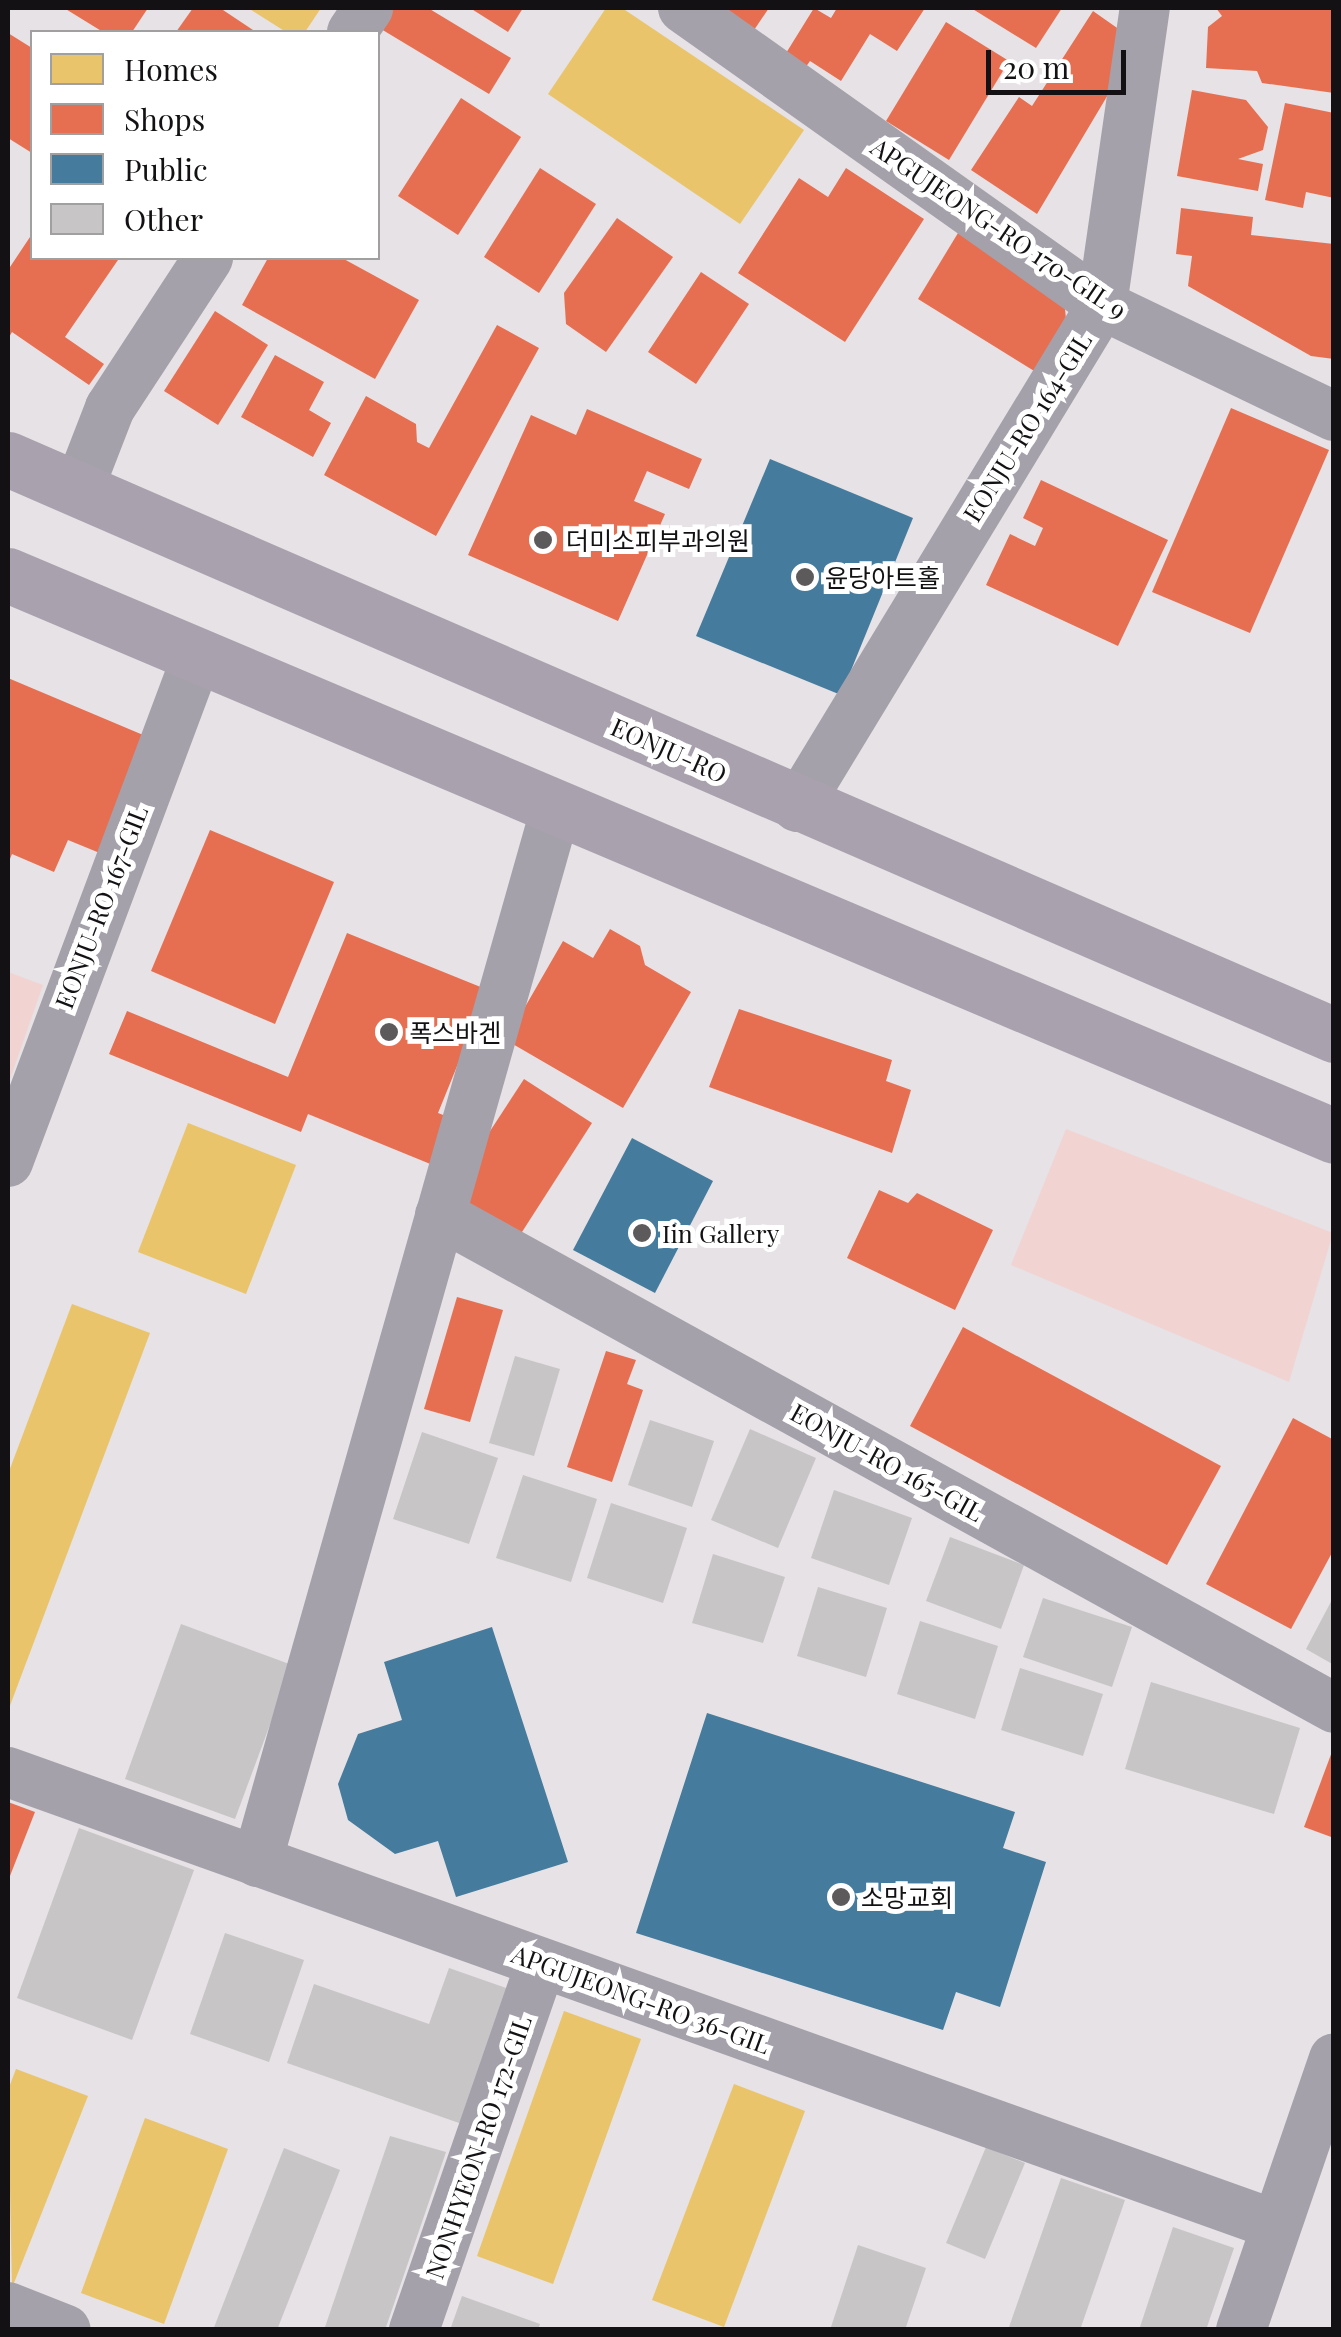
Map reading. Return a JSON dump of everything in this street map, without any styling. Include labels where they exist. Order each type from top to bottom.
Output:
[{"type":"main road","name":"EONJU-RO","points":[[8,459],[798,807],[1334,1035]]},
{"type":"main road","points":[[8,575],[1334,1136]]},
{"type":"street","points":[[353,30],[368,8]]},
{"type":"street","name":"APGUJEONG-RO 170-GIL 9","points":[[683,8],[1102,305],[1334,416]]},
{"type":"street","name":"EONJU-RO 164-GIL","points":[[798,807],[1102,305],[1145,8]]},
{"type":"street","points":[[78,488],[110,408],[207,260]]},
{"type":"street","name":"EONJU-RO 167-GIL","points":[[8,1162],[198,654]]},
{"type":"street","points":[[257,1862],[556,808]]},
{"type":"street","name":"EONJU-RO 165-GIL","points":[[440,1215],[1334,1708]]},
{"type":"street","name":"APGUJEONG-RO 36-GIL","points":[[8,1772],[1276,2224]]},
{"type":"street","name":"NONHYEON-RO 172-GIL","points":[[414,2330],[541,1964]]},
{"type":"street","points":[[1241,2330],[1334,2058]]},
{"type":"street","points":[[8,2308],[66,2330]]},
{"type":"shaded area","points":[[8,972],[43,985],[8,1085]]},
{"type":"shaded area","points":[[1066,1129],[1333,1233],[1289,1382],[1011,1265]]},
{"type":"building: Homes","points":[[248,8],[321,8],[306,30],[283,30]]},
{"type":"building: Homes","points":[[606,8],[622,8],[804,130],[740,224],[548,94]]},
{"type":"building: Homes","points":[[188,1123],[296,1165],[246,1294],[138,1252]]},
{"type":"building: Homes","points":[[72,1304],[150,1333],[8,1711],[8,1474]]},
{"type":"building: Homes","points":[[564,2011],[641,2039],[553,2284],[477,2256]]},
{"type":"building: Homes","points":[[16,2069],[88,2096],[12,2288],[8,2090]]},
{"type":"building: Homes","points":[[734,2084],[805,2111],[724,2327],[652,2300]]},
{"type":"building: Homes","points":[[145,2118],[228,2149],[164,2324],[81,2293]]},
{"type":"building: Shops","points":[[64,8],[148,8],[133,30],[100,30]]},
{"type":"building: Shops","points":[[193,8],[220,8],[253,30],[177,30]]},
{"type":"building: Shops","points":[[394,8],[428,8],[511,58],[489,94],[381,29]]},
{"type":"building: Shops","points":[[470,8],[523,8],[508,32]]},
{"type":"building: Shops","points":[[713,8],[769,8],[752,33]]},
{"type":"building: Shops","points":[[814,8],[831,18],[837,8],[925,8],[897,51],[870,34],[841,81],[810,61],[803,71],[783,58]]},
{"type":"building: Shops","points":[[971,8],[1062,8],[1036,48]]},
{"type":"building: Shops","points":[[1216,8],[1334,8],[1334,93],[1262,83],[1257,71],[1206,68],[1208,27],[1222,16]]},
{"type":"building: Shops","points":[[1093,11],[1120,30],[1112,88],[1037,214],[971,170],[1019,97],[1032,106]]},
{"type":"building: Shops","points":[[946,22],[1009,61],[949,160],[886,121]]},
{"type":"building: Shops","points":[[8,33],[30,47],[30,152],[8,138]]},
{"type":"building: Shops","points":[[1192,90],[1246,100],[1268,127],[1263,150],[1238,159],[1263,164],[1258,191],[1177,176]]},
{"type":"building: Shops","points":[[461,98],[521,137],[458,235],[398,196]]},
{"type":"building: Shops","points":[[1285,103],[1334,113],[1334,198],[1306,192],[1303,208],[1265,200]]},
{"type":"building: Shops","points":[[540,168],[596,204],[539,293],[484,257]]},
{"type":"building: Shops","points":[[846,168],[924,219],[845,342],[738,273],[799,178],[828,197]]},
{"type":"building: Shops","points":[[1181,208],[1253,217],[1251,235],[1334,244],[1334,359],[1311,356],[1188,286],[1192,256],[1176,254]]},
{"type":"building: Shops","points":[[617,218],[673,257],[606,352],[566,324],[564,293]]},
{"type":"building: Shops","points":[[958,233],[1064,300],[1067,328],[1039,374],[918,299]]},
{"type":"building: Shops","points":[[30,237],[30,260],[118,260],[65,337],[104,364],[89,385],[12,332],[8,339],[8,270]]},
{"type":"building: Shops","points":[[267,260],[346,260],[419,300],[375,379],[242,305]]},
{"type":"building: Shops","points":[[701,272],[749,304],[696,384],[648,352]]},
{"type":"building: Shops","points":[[215,311],[268,345],[218,425],[164,391]]},
{"type":"building: Shops","points":[[497,325],[539,348],[436,536],[324,475],[366,396],[416,424],[417,442],[429,448]]},
{"type":"building: Shops","points":[[275,355],[324,382],[309,410],[331,423],[313,457],[241,417]]},
{"type":"building: Shops","points":[[1231,408],[1329,450],[1250,633],[1152,592]]},
{"type":"building: Shops","points":[[587,409],[702,459],[689,489],[647,471],[634,501],[665,514],[618,621],[468,555],[531,415],[576,435]]},
{"type":"building: Shops","points":[[1041,480],[1168,540],[1118,646],[986,585],[1010,534],[1035,546],[1043,528],[1023,518]]},
{"type":"building: Shops","points":[[8,678],[155,740],[107,856],[68,840],[54,872],[12,854],[8,864]]},
{"type":"building: Shops","points":[[210,830],[334,882],[275,1024],[151,971]]},
{"type":"building: Shops","points":[[610,929],[640,946],[645,965],[691,992],[623,1108],[506,1040],[563,941],[593,958]]},
{"type":"building: Shops","name":"폭스바겐","points":[[347,933],[488,990],[438,1113],[464,1123],[445,1170],[308,1114],[301,1132],[109,1054],[127,1011],[288,1077]]},
{"type":"building: Shops","points":[[739,1009],[892,1060],[886,1081],[911,1090],[892,1153],[709,1087]]},
{"type":"building: Shops","points":[[524,1079],[592,1123],[513,1246],[469,1217],[464,1171]]},
{"type":"building: Shops","points":[[879,1190],[908,1203],[917,1193],[993,1230],[955,1310],[847,1258]]},
{"type":"building: Shops","points":[[457,1297],[503,1310],[470,1422],[424,1409]]},
{"type":"building: Shops","points":[[963,1327],[1221,1466],[1167,1565],[910,1426]]},
{"type":"building: Shops","points":[[606,1351],[636,1360],[627,1384],[643,1390],[612,1482],[567,1467]]},
{"type":"building: Shops","points":[[1293,1418],[1334,1440],[1334,1549],[1291,1629],[1206,1584]]},
{"type":"building: Shops","points":[[1334,1749],[1334,1838],[1304,1827]]},
{"type":"building: Shops","points":[[8,1802],[35,1812],[8,1881]]},
{"type":"building: Public","name":"윤당아트홀","points":[[770,459],[913,518],[841,695],[696,636]]},
{"type":"building: Public","points":[[632,1138],[713,1181],[655,1293],[573,1250]]},
{"type":"building: Public","points":[[492,1627],[568,1862],[456,1897],[438,1841],[395,1854],[348,1820],[338,1784],[358,1734],[402,1720],[384,1662]]},
{"type":"building: Public","name":"소망교회","points":[[707,1713],[1015,1812],[1003,1848],[1046,1862],[1000,2007],[956,1992],[943,2030],[636,1933]]},
{"type":"building: Other","points":[[515,1356],[560,1369],[534,1456],[489,1443]]},
{"type":"building: Other","points":[[650,1420],[714,1441],[692,1507],[628,1485]]},
{"type":"building: Other","points":[[750,1429],[816,1458],[778,1548],[711,1520]]},
{"type":"building: Other","points":[[422,1432],[498,1458],[469,1544],[393,1519]]},
{"type":"building: Other","points":[[523,1475],[597,1499],[571,1582],[496,1558]]},
{"type":"building: Other","points":[[834,1490],[912,1518],[889,1585],[811,1558]]},
{"type":"building: Other","points":[[611,1503],[687,1528],[663,1603],[587,1578]]},
{"type":"building: Other","points":[[950,1537],[1024,1565],[1001,1629],[926,1601]]},
{"type":"building: Other","points":[[713,1554],[785,1577],[763,1643],[692,1623]]},
{"type":"building: Other","points":[[818,1587],[887,1608],[866,1677],[797,1656]]},
{"type":"building: Other","points":[[1334,1596],[1334,1665],[1306,1649]]},
{"type":"building: Other","points":[[1043,1598],[1132,1627],[1112,1687],[1023,1657]]},
{"type":"building: Other","points":[[920,1621],[998,1646],[975,1719],[897,1694]]},
{"type":"building: Other","points":[[181,1624],[292,1665],[235,1819],[125,1779]]},
{"type":"building: Other","points":[[1020,1668],[1103,1694],[1083,1756],[1001,1730]]},
{"type":"building: Other","points":[[1151,1682],[1300,1728],[1274,1814],[1125,1769]]},
{"type":"building: Other","points":[[79,1828],[194,1870],[132,2040],[17,1998]]},
{"type":"building: Other","points":[[225,1933],[304,1960],[269,2062],[190,2034]]},
{"type":"building: Other","points":[[449,1968],[509,1989],[462,2124],[287,2063],[314,1984],[429,2024]]},
{"type":"building: Other","points":[[390,2136],[446,2152],[385,2330],[324,2330]]},
{"type":"building: Other","points":[[986,2147],[1025,2163],[985,2259],[946,2243]]},
{"type":"building: Other","points":[[284,2148],[340,2170],[277,2330],[213,2330]]},
{"type":"building: Other","points":[[1061,2178],[1125,2200],[1080,2330],[1008,2330]]},
{"type":"building: Other","points":[[1173,2227],[1234,2248],[1206,2330],[1139,2330]]},
{"type":"building: Other","points":[[858,2245],[926,2268],[905,2330],[830,2330]]},
{"type":"building: Other","points":[[462,2296],[540,2324],[538,2330],[450,2330]]},
{"type":"place","name":"더미소피부과의원","points":[[543,540]]},
{"type":"place","name":"윤당아트홀","points":[[805,577]]},
{"type":"place","name":"폭스바겐","points":[[389,1032]]},
{"type":"place","name":"Iin Gallery","points":[[642,1233]]},
{"type":"place","name":"소망교회","points":[[841,1897]]}]
